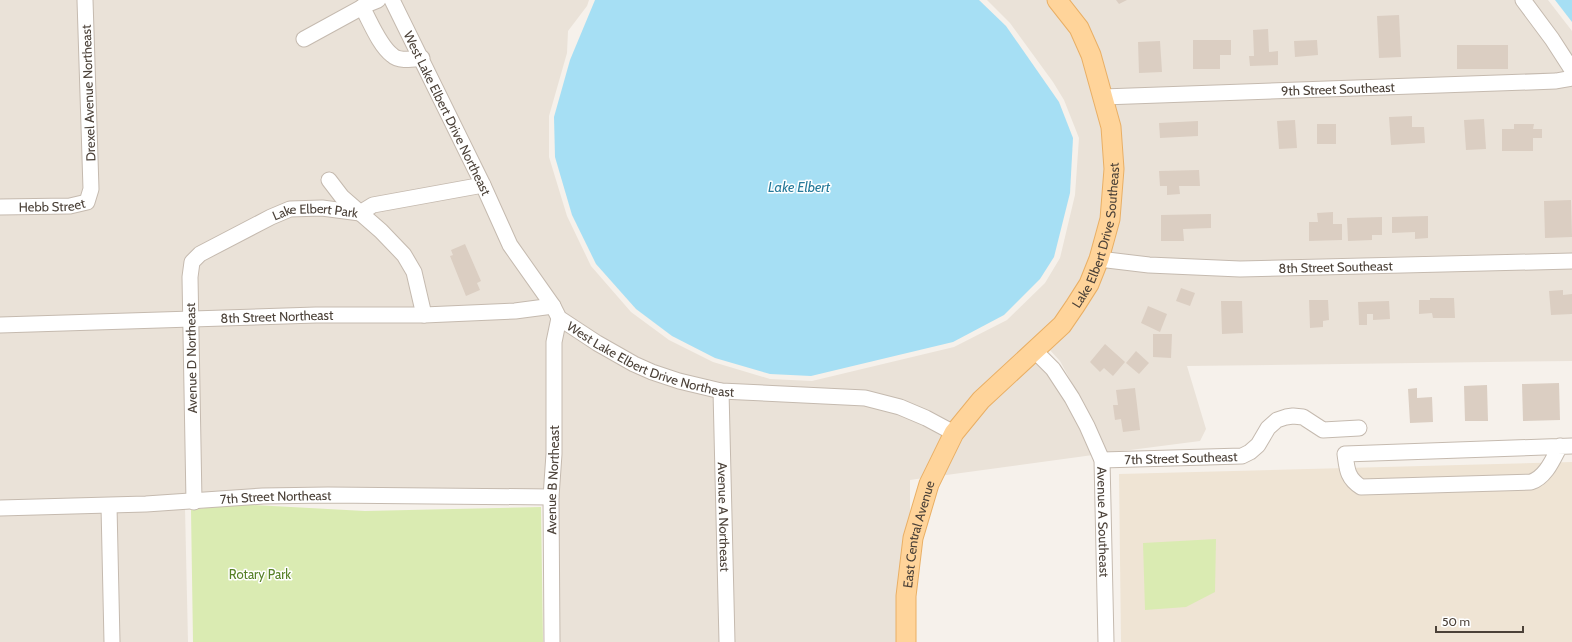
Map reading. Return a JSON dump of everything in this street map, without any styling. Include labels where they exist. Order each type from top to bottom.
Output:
[{"type":"main road","name":"Lake Elbert Drive Southeast","points":[[954,433],[981,400],[1062,325],[1076,306],[1089,284],[1110,219],[1114,169],[1111,127],[1091,55],[1079,28],[1057,0]]},
{"type":"main road","name":"East Central Avenue","points":[[906,642],[906,596],[913,538],[929,484],[954,433]]},
{"type":"street","name":"Drexel Avenue Northeast","points":[[85,0],[91,186]]},
{"type":"street","points":[[304,39],[362,7],[378,0]]},
{"type":"street","name":"West Lake Elbert Drive Northeast","points":[[392,0],[422,58],[510,245],[556,312],[597,343],[634,364],[679,381],[721,391],[865,398],[900,407],[926,418],[954,433]]},
{"type":"street","points":[[1523,0],[1552,39],[1572,70]]},
{"type":"street","points":[[362,7],[381,41],[392,56],[408,60],[422,58]]},
{"type":"street","name":"9th Street Southeast","points":[[1103,97],[1556,81],[1572,78]]},
{"type":"street","name":"Lake Elbert Park","points":[[329,180],[342,197],[360,213]]},
{"type":"street","points":[[424,315],[414,272],[404,255],[381,231],[360,213],[373,205],[483,185]]},
{"type":"street","name":"Hebb Street","points":[[0,207],[70,206],[87,202],[91,186]]},
{"type":"street","name":"Lake Elbert Park","points":[[231,237],[271,216],[290,210],[322,208],[360,213]]},
{"type":"street","name":"Avenue D Northeast","points":[[194,502],[190,318],[190,277],[192,262],[200,254],[231,237]]},
{"type":"street","name":"8th Street Southeast","points":[[1098,259],[1149,265],[1240,269],[1572,261]]},
{"type":"street","name":"8th Street Northeast","points":[[0,325],[316,315],[424,315],[515,311],[556,312]]},
{"type":"street","name":"Avenue B Northeast","points":[[552,642],[551,497],[554,454],[554,342],[556,312]]},
{"type":"street","name":"Avenue A Southeast","points":[[1035,351],[1053,369],[1072,398],[1088,426],[1102,460],[1106,642]]},
{"type":"street","name":"Avenue A Northeast","points":[[721,391],[727,642]]},
{"type":"street","name":"7th Street Southeast","points":[[1102,460],[1242,456],[1250,452],[1258,445],[1268,428],[1277,420],[1293,416],[1303,417],[1323,430],[1359,428]]},
{"type":"street","points":[[1566,446],[1538,480],[1532,482],[1361,487],[1352,481],[1346,469],[1345,454],[1566,446]]},
{"type":"street","name":"7th Street Northeast","points":[[0,508],[109,506],[194,502],[235,498],[314,495],[551,497]]},
{"type":"street","points":[[109,506],[112,642]]},
{"type":"shaded area","points":[[0,0],[78,0],[84,188],[81,197],[69,200],[0,201]]},
{"type":"shaded area","points":[[92,0],[385,0],[541,302],[515,305],[430,308],[420,270],[363,207],[347,193],[331,171],[320,178],[340,204],[322,202],[196,248],[183,312],[0,319],[0,213],[88,208]]},
{"type":"shaded area","points":[[400,0],[589,0],[587,6],[568,31],[567,53],[549,116],[549,157],[567,216],[591,266],[631,312],[669,340],[713,362],[770,379],[812,381],[954,347],[1007,320],[1045,283],[1060,258],[1075,195],[1079,138],[1064,100],[1053,82],[1010,23],[987,0],[1048,0],[1059,12],[1085,57],[1104,128],[1107,169],[1104,218],[1083,282],[1057,321],[952,425],[929,412],[728,385],[681,375],[655,366],[621,350],[563,312],[559,305],[559,300],[556,300],[516,242],[489,182]]},
{"type":"shaded area","points":[[1065,0],[1515,0],[1546,42],[1566,73],[1555,75],[1109,91]]},
{"type":"shaded area","points":[[1531,0],[1548,0],[1572,31],[1572,57]]},
{"type":"shaded area","points":[[1572,84],[1572,255],[1240,263],[1119,257],[1107,255],[1112,103]]},
{"type":"shaded area","points":[[305,214],[356,218],[376,235],[398,258],[407,274],[416,309],[197,312],[196,277],[199,265],[204,258],[274,222],[292,215]]},
{"type":"shaded area","points":[[1103,266],[1117,269],[1149,271],[1572,267],[1572,361],[1187,366],[1206,429],[1200,441],[1107,453],[1091,418],[1060,361],[1048,348]]},
{"type":"shaded area","points":[[549,313],[551,318],[545,490],[200,494],[197,324]]},
{"type":"shaded area","points":[[184,324],[187,496],[0,502],[0,331]]},
{"type":"shaded area","points":[[563,328],[715,396],[720,642],[558,642],[558,497],[561,342]]},
{"type":"shaded area","points":[[1038,357],[1079,423],[1093,455],[939,476],[948,458],[987,404]]},
{"type":"shaded area","points":[[728,397],[864,404],[897,412],[945,435],[924,478],[910,480],[910,521],[899,642],[734,642]]},
{"type":"shaded area","points":[[1572,462],[1572,642],[1121,642],[1119,474]]},
{"type":"shaded area","points":[[185,508],[188,642],[119,642],[116,511]]},
{"type":"shaded area","points":[[102,512],[105,642],[0,642],[0,514]]},
{"type":"green space","name":"Rotary Park","points":[[234,504],[365,511],[541,507],[543,642],[193,642],[191,510]]},
{"type":"green space","points":[[1216,539],[1215,592],[1186,607],[1145,610],[1143,543]]},
{"type":"water","name":"Lake Elbert","points":[[595,0],[979,0],[1006,26],[1059,102],[1073,138],[1070,193],[1054,257],[1040,279],[1004,315],[953,342],[811,376],[770,374],[715,358],[672,336],[636,309],[596,264],[572,215],[555,157],[554,117],[570,60]]},
{"type":"water","points":[[1555,0],[1572,0],[1572,22]]},
{"type":"building","points":[[1116,0],[1127,0],[1119,4]]},
{"type":"building","points":[[1399,15],[1401,57],[1379,58],[1377,16]]},
{"type":"building","points":[[1268,29],[1269,52],[1278,51],[1278,65],[1250,66],[1249,56],[1254,56],[1253,30]]},
{"type":"building","points":[[1193,40],[1231,40],[1231,55],[1220,55],[1220,69],[1193,69]]},
{"type":"building","points":[[1317,40],[1318,55],[1295,57],[1294,41]]},
{"type":"building","points":[[1160,41],[1162,72],[1139,73],[1138,42]]},
{"type":"building","points":[[1457,45],[1508,45],[1508,69],[1457,69]]},
{"type":"building","points":[[1412,116],[1412,127],[1424,127],[1425,143],[1391,145],[1389,117]]},
{"type":"building","points":[[1484,119],[1486,149],[1466,150],[1464,120]]},
{"type":"building","points":[[1295,120],[1297,148],[1279,149],[1277,121]]},
{"type":"building","points":[[1198,121],[1198,136],[1160,138],[1159,123]]},
{"type":"building","points":[[1317,124],[1336,124],[1336,144],[1317,144]]},
{"type":"building","points":[[1514,124],[1534,124],[1533,129],[1542,129],[1542,138],[1533,138],[1533,151],[1502,151],[1502,129],[1514,129]]},
{"type":"building","points":[[1199,170],[1200,186],[1179,186],[1180,194],[1167,195],[1167,186],[1160,186],[1159,171]]},
{"type":"building","points":[[1571,200],[1572,237],[1545,238],[1544,201]]},
{"type":"building","points":[[1333,212],[1333,224],[1342,224],[1342,240],[1309,241],[1309,222],[1318,222],[1317,213]]},
{"type":"building","points":[[1211,214],[1211,228],[1183,229],[1184,241],[1161,241],[1161,215]]},
{"type":"building","points":[[1428,216],[1428,238],[1415,239],[1415,232],[1392,233],[1392,217]]},
{"type":"building","points":[[1382,217],[1382,235],[1372,235],[1372,240],[1348,241],[1347,218]]},
{"type":"building","points":[[465,244],[481,281],[477,283],[480,290],[466,296],[450,256],[453,255],[451,250]]},
{"type":"building","points":[[1181,288],[1195,293],[1190,306],[1176,301]]},
{"type":"building","points":[[1563,290],[1563,295],[1572,294],[1572,314],[1551,315],[1549,291]]},
{"type":"building","points":[[1430,298],[1454,298],[1455,318],[1433,318],[1432,313],[1419,314],[1419,300],[1430,300]]},
{"type":"building","points":[[1309,300],[1328,300],[1329,320],[1323,321],[1323,327],[1310,328]]},
{"type":"building","points":[[1221,301],[1242,301],[1243,333],[1222,334]]},
{"type":"building","points":[[1389,301],[1390,319],[1373,320],[1373,314],[1367,314],[1367,325],[1359,325],[1358,302]]},
{"type":"building","points":[[1148,306],[1167,314],[1160,332],[1141,323]]},
{"type":"building","points":[[1153,334],[1172,334],[1171,358],[1153,357]]},
{"type":"building","points":[[1105,344],[1125,362],[1113,376],[1104,368],[1100,372],[1090,362]]},
{"type":"building","points":[[1136,351],[1149,363],[1139,374],[1126,363]]},
{"type":"building","points":[[1559,383],[1560,420],[1523,421],[1522,384]]},
{"type":"building","points":[[1487,385],[1488,421],[1465,421],[1464,386]]},
{"type":"building","points":[[1135,388],[1140,430],[1123,432],[1121,419],[1115,420],[1113,405],[1118,405],[1116,390]]},
{"type":"building","points":[[1417,388],[1417,398],[1432,397],[1433,422],[1410,423],[1408,389]]}]
